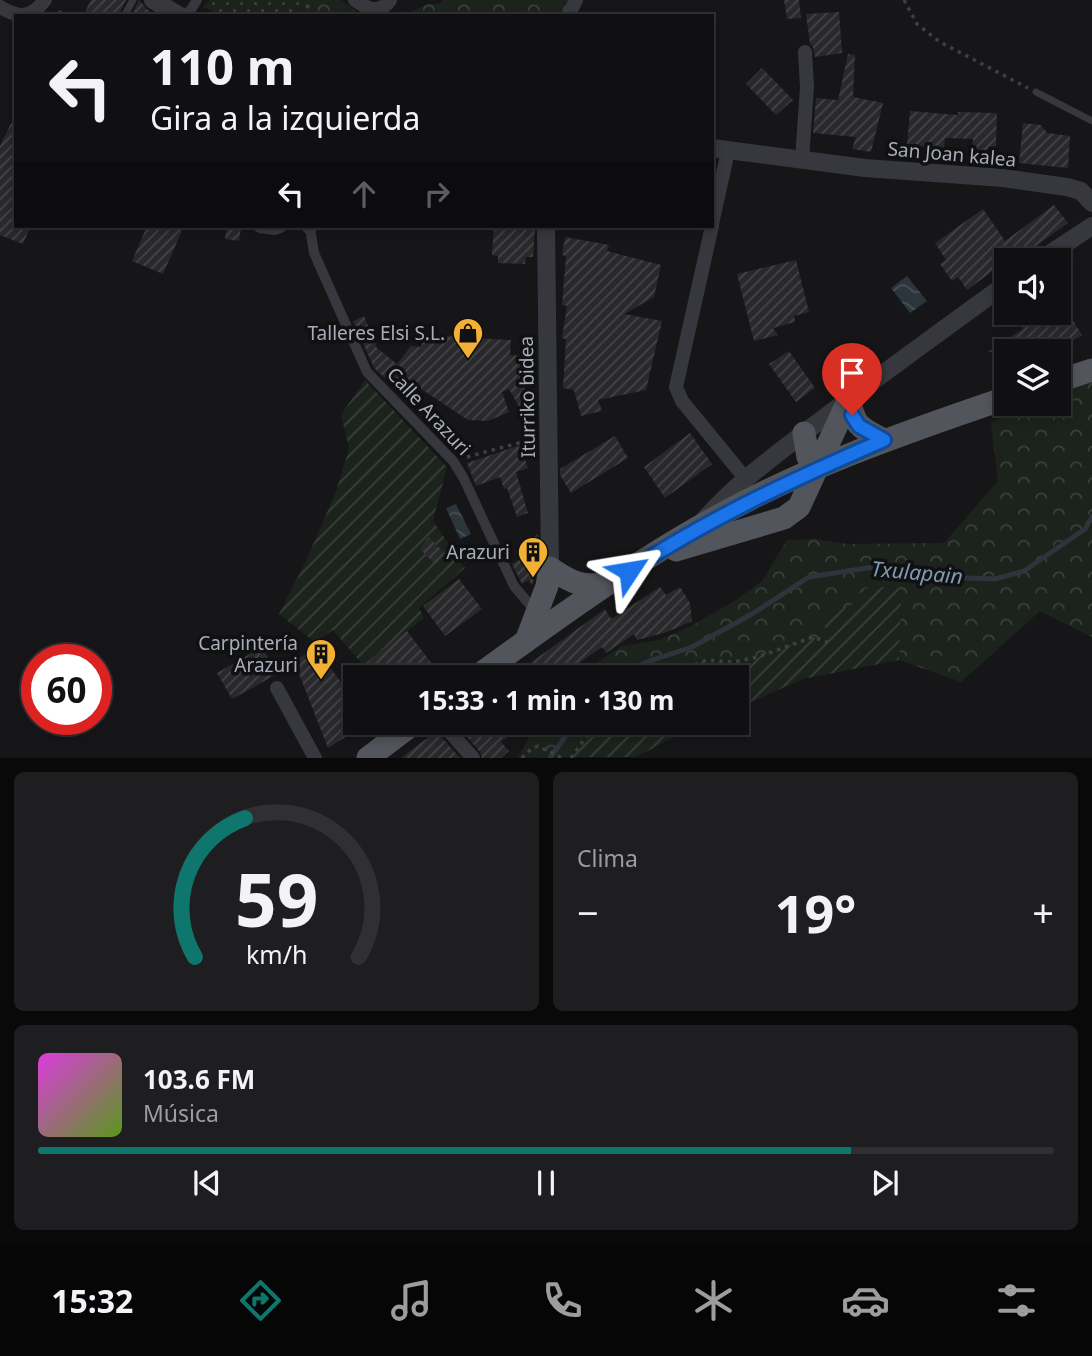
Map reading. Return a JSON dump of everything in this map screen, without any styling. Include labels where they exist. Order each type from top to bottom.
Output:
[{"type":"main road","points":[[849,399],[852,415],[859,426],[884,440]]},
{"type":"main road","points":[[646,559],[785,517],[799,507],[849,399]]},
{"type":"main road","points":[[493,665],[697,527],[814,470],[884,440],[994,402]]},
{"type":"main road","points":[[804,433],[808,457],[814,470]]},
{"type":"main road","points":[[549,577],[578,585],[611,583]]},
{"type":"main road","points":[[549,577],[559,603],[571,610]]},
{"type":"main road","points":[[526,641],[538,614],[549,577]]},
{"type":"main road","points":[[381,754],[401,735]]},
{"type":"street","points":[[31,14],[35,13],[45,0]]},
{"type":"street","points":[[153,0],[178,14]]},
{"type":"street","points":[[185,14],[197,0]]},
{"type":"street","points":[[355,0],[369,9],[379,10],[390,0]]},
{"type":"street","points":[[0,7],[17,14]]},
{"type":"street","points":[[802,160],[807,87],[805,52]]},
{"type":"street","points":[[714,206],[720,150]]},
{"type":"street","name":"San Joan kalea","points":[[720,150],[866,168],[1003,178],[1067,187],[1081,191],[1092,203]]},
{"type":"street","points":[[1059,248],[1092,226]]},
{"type":"street","name":"Calle Arazuri","points":[[309,228],[314,253],[367,372],[453,461],[514,586],[538,614]]},
{"type":"street","name":"Iturriko bidea","points":[[546,228],[549,577]]},
{"type":"street","points":[[711,228],[676,387],[682,401],[745,478]]},
{"type":"street","points":[[697,527],[745,478],[994,293]]},
{"type":"street","points":[[277,688],[315,758]]},
{"type":"street","points":[[453,735],[473,758]]},
{"type":"lane","points":[[1036,92],[1092,121]]},
{"type":"path","points":[[904,0],[917,24],[940,42],[1036,92]]},
{"type":"path","points":[[58,12],[66,14]]},
{"type":"path","points":[[453,461],[549,434]]},
{"type":"path","points":[[694,665],[707,660],[733,662],[758,657],[813,638],[829,643]]},
{"type":"path","points":[[571,758],[587,735]]},
{"type":"path","points":[[522,758],[538,746],[562,758]]},
{"type":"green space","points":[[210,0],[306,0],[300,14],[219,14],[203,7]]},
{"type":"green space","points":[[306,0],[341,0],[359,14],[300,14]]},
{"type":"green space","points":[[443,0],[570,0],[563,14],[402,14],[428,4],[439,4]]},
{"type":"green space","points":[[1092,362],[1092,637],[1040,611],[961,682],[899,660],[901,597],[898,586],[859,589],[861,601],[829,643],[813,638],[758,657],[733,662],[707,660],[694,665],[593,665],[622,646],[659,640],[691,626],[736,600],[762,581],[787,540],[815,539],[847,544],[944,543],[998,481],[991,423],[1003,416],[1071,416],[1071,375]]},
{"type":"green space","points":[[365,380],[447,467],[433,521],[465,568],[419,608],[424,618],[363,665],[333,630],[315,642],[279,614],[335,494],[349,449],[341,415]]},
{"type":"green space","points":[[898,586],[901,597],[899,660],[803,679],[749,703],[749,665],[694,665],[707,660],[733,662],[758,657],[813,637],[828,643],[823,617],[861,601],[859,589]]},
{"type":"green space","points":[[530,735],[587,735],[571,757],[518,758]]},
{"type":"green space","points":[[587,735],[678,735],[636,757],[571,757]]},
{"type":"water","points":[[907,276],[927,301],[910,313],[891,288]]},
{"type":"water","points":[[456,504],[471,534],[460,539],[446,508]]},
{"type":"building","points":[[91,0],[126,0],[119,14],[84,14]]},
{"type":"building","points":[[139,0],[154,14],[132,14]]},
{"type":"building","points":[[784,0],[799,0],[801,18],[787,19]]},
{"type":"building","points":[[839,12],[842,53],[815,57],[810,44],[806,14]]},
{"type":"building","points":[[848,54],[855,55],[853,97],[883,103],[871,152],[852,149],[856,137],[813,133],[816,98],[838,100]]},
{"type":"building","points":[[762,68],[793,100],[776,115],[746,84]]},
{"type":"building","points":[[910,111],[958,115],[958,112],[997,113],[996,147],[989,147],[985,154],[972,153],[973,139],[945,138],[944,148],[907,145]]},
{"type":"building","points":[[14,117],[14,228],[30,228],[23,244],[0,235],[0,146]]},
{"type":"building","points":[[1023,123],[1041,125],[1047,133],[1070,136],[1068,168],[1019,163]]},
{"type":"building","points":[[1054,205],[1068,223],[1033,248],[994,248],[994,270],[967,290],[958,277],[952,281],[940,264],[946,260],[935,243],[983,209],[1005,241]]},
{"type":"building","points":[[146,228],[183,228],[163,274],[132,261]]},
{"type":"building","points":[[227,228],[241,228],[239,241],[225,239]]},
{"type":"building","points":[[494,228],[535,228],[533,257],[526,257],[525,264],[498,263],[498,256],[492,255]]},
{"type":"building","points":[[565,237],[609,245],[607,251],[661,265],[654,297],[624,314],[662,321],[646,390],[598,400],[602,411],[581,416],[574,390],[563,388],[566,339],[562,338],[567,306],[562,305],[566,256],[562,255]]},
{"type":"building","points":[[796,260],[809,312],[794,316],[795,322],[773,328],[778,335],[754,341],[737,274]]},
{"type":"building","name":"Talleres Elsi S.L.","points":[[364,316],[377,348],[397,364],[411,346],[421,347],[425,335],[511,340],[510,355],[536,357],[533,387],[525,387],[521,410],[509,389],[502,392],[509,412],[488,421],[468,420],[409,381],[387,380],[374,368],[353,321]]},
{"type":"building","points":[[1071,317],[1082,335],[1071,342],[1071,339],[1007,339],[1023,329],[1020,325],[1071,325]]},
{"type":"building","points":[[789,351],[815,388],[796,402],[769,364]]},
{"type":"building","points":[[690,433],[712,464],[665,498],[644,467]]},
{"type":"building","points":[[615,436],[628,458],[571,493],[560,475],[560,469]]},
{"type":"building","points":[[520,445],[528,468],[516,472],[528,513],[517,517],[507,488],[504,489],[500,477],[476,486],[467,463]]},
{"type":"building","points":[[538,534],[539,560],[533,582],[532,585],[529,580],[522,584],[512,564],[524,557],[519,548]]},
{"type":"building","points":[[429,537],[444,553],[435,564],[420,549]]},
{"type":"building","points":[[459,579],[482,609],[445,636],[423,606]]},
{"type":"building","points":[[660,587],[666,595],[680,587],[690,603],[692,621],[667,632],[637,640],[634,634],[606,653],[602,647],[576,665],[528,665],[605,609],[611,619]]},
{"type":"building","points":[[407,631],[433,665],[363,665]]},
{"type":"building","points":[[262,647],[277,674],[232,699],[217,673]]},
{"type":"building","name":"Carpintería Arazuri","points":[[315,648],[343,684],[343,735],[349,735],[328,748],[294,661]]},
{"type":"building","points":[[432,735],[440,735],[460,758],[401,758]]},
{"type":"building","points":[[465,735],[510,735],[501,742],[509,751],[501,758],[482,758]]},
{"type":"waterway","name":"Txulapain","points":[[641,665],[692,647],[752,614],[809,577],[880,566],[938,577],[995,579],[1024,571],[1085,529],[1092,517]]},
{"type":"waterway","name":"Txulapain","points":[[550,758],[566,735]]},
{"type":"place","name":"Talleres Elsi S.L.","points":[[468,360]]},
{"type":"place","name":"Arazuri","points":[[533,579]]},
{"type":"place","name":"Carpintería Arazuri","points":[[321,681]]},
{"type":"route","points":[[629,571],[697,527],[814,470],[884,440],[859,426],[852,415]]}]
